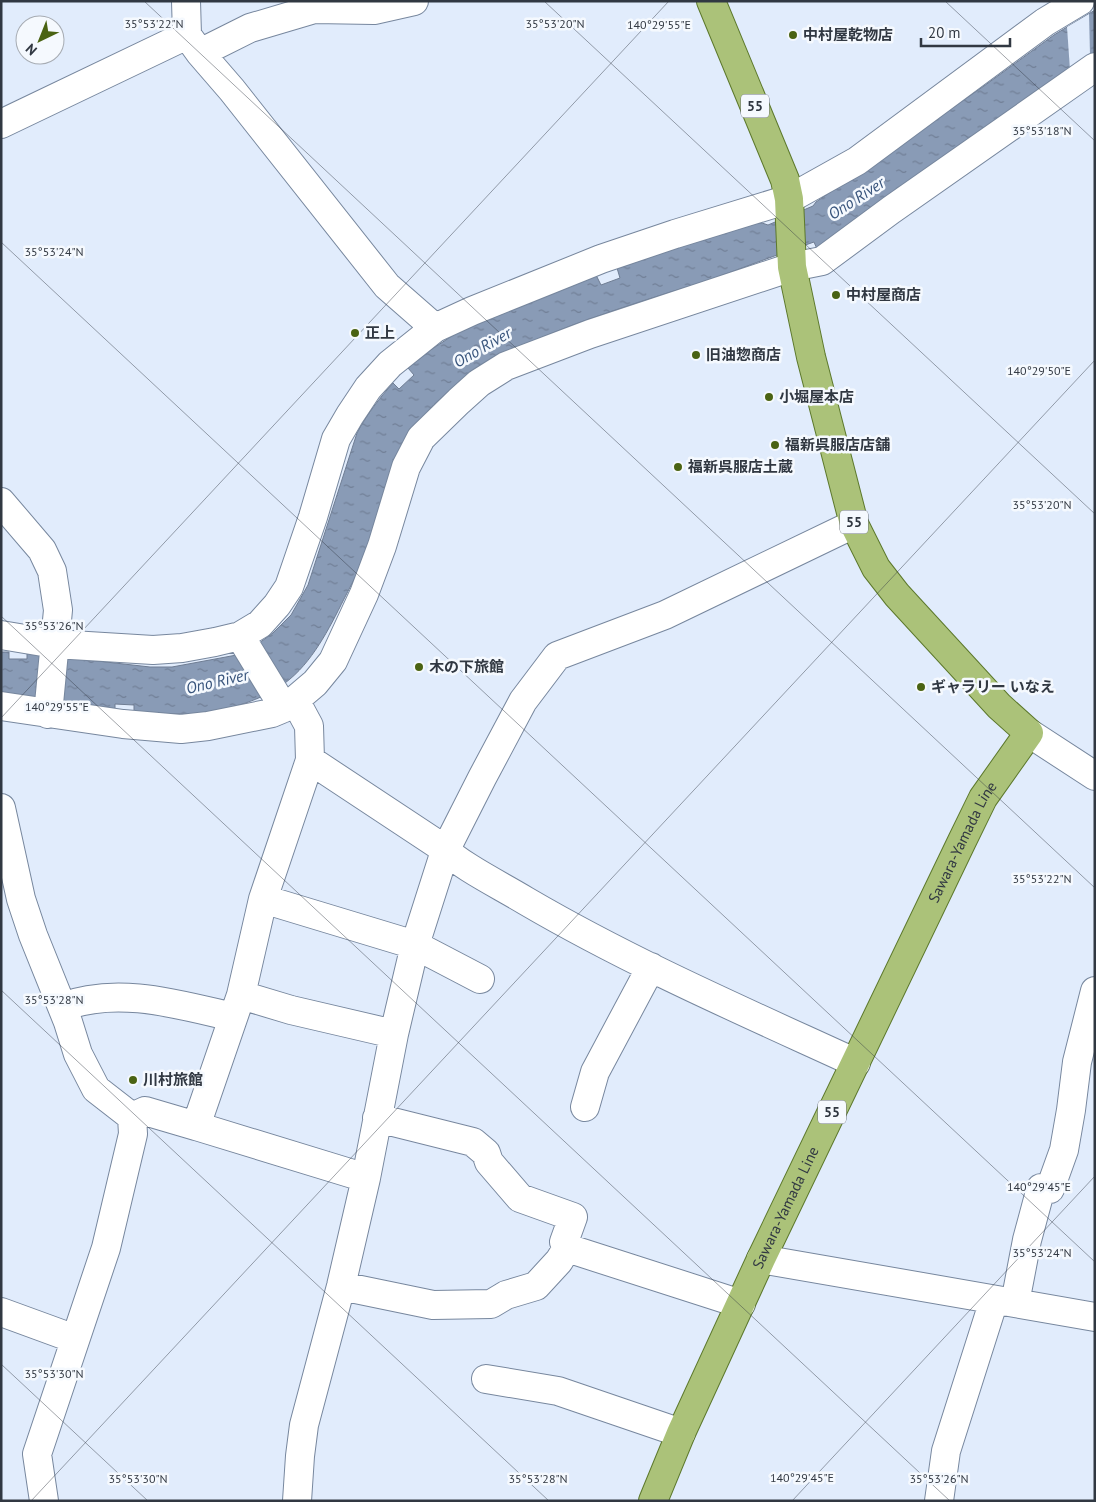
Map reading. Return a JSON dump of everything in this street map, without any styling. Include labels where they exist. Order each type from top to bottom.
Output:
[{"type":"main road","name":"55","points":[[711,1],[785,180],[790,206],[792,260],[811,357],[854,524],[876,568],[897,595],[999,706],[1028,733]]},
{"type":"main road","name":"Sawara-Yamada Line","points":[[653,1501],[680,1433],[761,1259],[983,798],[1028,733]]},
{"type":"street","points":[[186,1],[194,44],[387,286],[435,328]]},
{"type":"street","points":[[1,124],[194,44],[314,9],[374,10],[414,1]]},
{"type":"street","points":[[245,643],[277,605],[289,587],[313,517],[336,439],[350,415],[368,388],[390,364],[435,328],[601,259],[675,234],[790,206],[857,161],[1045,22],[1080,1]]},
{"type":"street","points":[[1,706],[49,707],[123,724],[182,729],[208,726],[272,713],[284,699],[315,683],[333,661],[364,594],[382,546],[406,467],[422,438],[479,383],[506,366],[792,260],[822,261],[891,210],[1095,67]]},
{"type":"street","points":[[1,502],[42,550],[52,571],[58,610],[49,707]]},
{"type":"street","points":[[297,1501],[304,1425],[341,1286],[366,1178],[394,1034],[415,945],[445,851],[523,701],[557,656],[665,614],[854,524]]},
{"type":"street","points":[[1,635],[54,650],[152,650],[182,648],[215,642],[245,643]]},
{"type":"street","points":[[196,1126],[237,1006],[263,899],[310,760],[309,726],[284,699],[245,643]]},
{"type":"street","points":[[1028,733],[1095,776]]},
{"type":"street","points":[[310,760],[440,846],[457,860],[549,914],[667,976],[856,1063]]},
{"type":"street","points":[[1,808],[21,898],[33,936],[68,1022],[78,1054],[96,1088],[132,1117],[133,1134],[106,1248],[37,1454],[44,1501]]},
{"type":"street","points":[[263,899],[415,945],[480,979]]},
{"type":"street","points":[[586,1108],[595,1072],[651,967]]},
{"type":"street","points":[[939,1501],[946,1452],[1027,1240],[1041,1188],[1050,1189],[1064,1150],[1077,1062],[1095,991]]},
{"type":"street","points":[[62,1007],[76,1001],[134,997],[168,1002],[291,1010],[394,1034]]},
{"type":"street","points":[[132,1117],[145,1111],[366,1178]]},
{"type":"street","points":[[377,1118],[473,1142],[486,1153],[489,1162],[520,1198],[573,1217],[564,1242],[567,1248],[741,1304]]},
{"type":"street","points":[[341,1286],[433,1305],[491,1304],[506,1295],[536,1286],[559,1261],[567,1248]]},
{"type":"street","points":[[761,1259],[1095,1317]]},
{"type":"street","points":[[1,1312],[74,1339]]},
{"type":"street","points":[[486,1379],[558,1391],[680,1433]]},
{"type":"water","name":"Ono River","points":[[1095,10],[1095,52],[817,249],[814,242],[700,283],[581,322],[506,354],[455,386],[418,423],[403,449],[360,567],[312,656],[295,675],[266,695],[223,709],[201,713],[168,714],[134,712],[134,705],[115,704],[115,709],[1,693],[1,652],[9,652],[9,659],[27,659],[27,653],[150,667],[172,667],[242,654],[255,646],[273,633],[291,615],[308,585],[357,433],[361,426],[393,383],[399,389],[414,375],[408,368],[432,349],[455,334],[495,315],[596,275],[601,285],[620,278],[617,268],[747,223],[768,225],[813,206],[816,202],[984,86],[1054,35]]},
{"type":"pier","points":[[1089,14],[1090,55],[1070,70],[1067,27]]},
{"type":"place","name":"中村屋乾物店","points":[[793,35]]},
{"type":"place","name":"中村屋商店","points":[[836,295]]},
{"type":"place","name":"正上","points":[[355,333]]},
{"type":"place","name":"旧油惣商店","points":[[696,355]]},
{"type":"place","name":"小堀屋本店","points":[[769,397]]},
{"type":"place","name":"福新呉服店店舗","points":[[775,445]]},
{"type":"place","name":"福新呉服店土蔵","points":[[678,467]]},
{"type":"place","name":"木の下旅館","points":[[419,667]]},
{"type":"place","name":"ギャラリー いなえ","points":[[921,687]]},
{"type":"place","name":"川村旅館","points":[[133,1080]]}]
